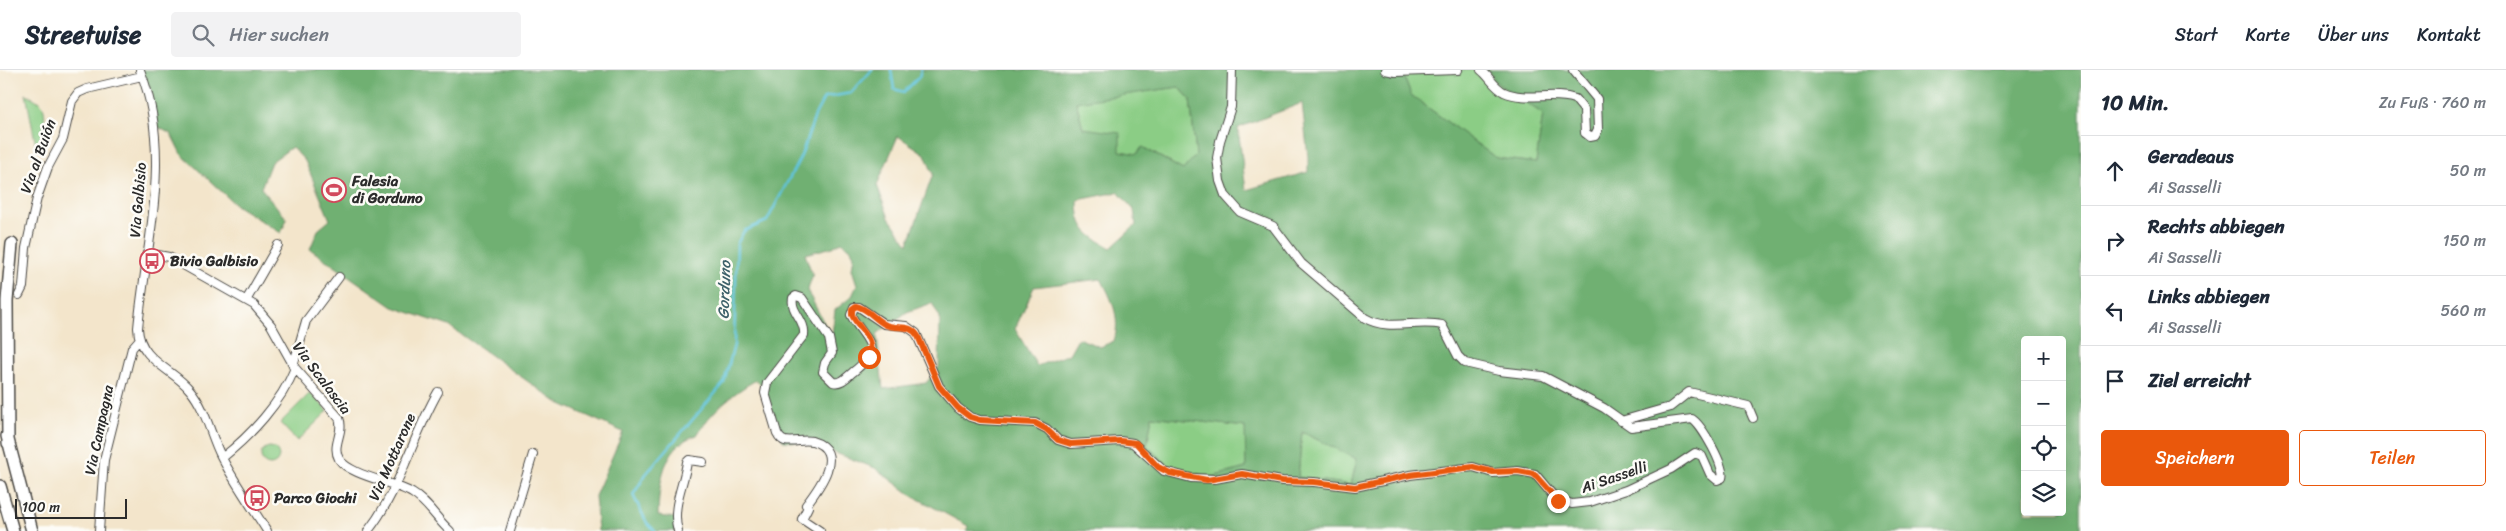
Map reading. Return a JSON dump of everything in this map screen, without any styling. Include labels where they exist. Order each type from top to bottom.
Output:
[{"type":"highway","points":[[8,443],[7,301],[12,244]]},
{"type":"highway","points":[[0,400],[8,443],[32,531]]},
{"type":"highway","points":[[0,486],[14,531]]},
{"type":"street","points":[[1232,70],[1232,107],[1220,141],[1217,158],[1220,181],[1225,195],[1235,208],[1272,226],[1301,263],[1369,320],[1398,325],[1442,325],[1458,356],[1465,363],[1499,371],[1543,376],[1604,408],[1621,421],[1670,406],[1689,392],[1748,406],[1753,418]]},
{"type":"street","points":[[1385,70],[1395,72],[1458,70]]},
{"type":"street","points":[[1481,70],[1497,87],[1506,93],[1575,100],[1584,110],[1586,133],[1590,137],[1595,136],[1598,130],[1597,99],[1574,70]]},
{"type":"street","name":"Via Galbisio","points":[[140,340],[138,328],[154,187],[156,151],[154,125],[141,73]]},
{"type":"street","name":"Via al Buión","points":[[19,295],[23,287],[26,248],[36,203],[48,166],[63,138],[72,101],[78,93],[86,89],[141,73]]},
{"type":"street","points":[[247,299],[278,245]]},
{"type":"street","name":"Via Scalascia","points":[[147,253],[169,258],[247,299],[266,318],[294,367],[340,421],[341,428],[336,450],[340,460],[352,468],[397,486],[420,498],[450,531]]},
{"type":"street","points":[[222,458],[246,436],[282,395],[294,367],[306,321],[339,276]]},
{"type":"street","name":"Ai Sasselli","points":[[820,531],[802,519],[808,507],[806,505],[823,479],[830,462],[827,452],[816,443],[803,440],[785,441],[779,437],[765,395],[767,382],[804,335],[804,326],[792,305],[793,298],[796,296],[802,298],[831,342],[832,353],[825,363],[823,372],[833,382],[841,382],[863,364],[871,352],[869,340],[852,315],[852,309],[858,307],[884,324],[906,326],[913,330],[918,336],[939,386],[958,408],[975,419],[1035,423],[1046,429],[1058,440],[1071,444],[1120,441],[1133,443],[1164,471],[1207,480],[1242,474],[1282,481],[1314,482],[1355,487],[1414,474],[1469,467],[1493,472],[1518,471],[1531,473],[1540,478],[1558,501],[1572,504],[1590,502],[1626,490],[1671,469],[1695,453],[1702,456],[1712,477],[1717,480],[1722,478],[1722,469],[1702,428],[1695,421],[1688,418],[1671,424],[1634,428],[1628,427],[1621,421]]},
{"type":"street","points":[[140,340],[148,355],[184,383],[194,395],[222,458],[267,531]]},
{"type":"street","name":"Via Campagna","points":[[99,531],[104,460],[132,348],[140,340]]},
{"type":"street","name":"Via Mottarone","points":[[368,531],[386,506],[397,486],[429,406],[438,392]]},
{"type":"street","points":[[510,531],[533,454]]},
{"type":"street","points":[[678,531],[677,498],[686,475],[687,462],[689,460],[702,462]]},
{"type":"green space","points":[[140,70],[1401,70],[1411,95],[1496,158],[1536,163],[1543,114],[1497,83],[1489,70],[2081,70],[2081,531],[967,531],[968,526],[911,495],[875,468],[825,449],[819,444],[783,441],[764,388],[756,380],[723,404],[708,419],[697,435],[685,440],[670,457],[662,479],[658,516],[676,518],[678,531],[598,531],[595,496],[623,432],[557,402],[449,326],[393,307],[310,249],[318,230],[330,220],[305,161],[292,147],[271,162],[261,188],[287,219],[281,233],[237,206],[181,154],[171,134],[154,125]],"holes":[[[1179,87],[1190,99],[1196,155],[1183,170],[1142,147],[1137,154],[1120,151],[1120,133],[1083,128],[1076,102]],[[1302,103],[1308,172],[1246,190],[1238,128]],[[898,136],[925,154],[933,174],[908,244],[889,218],[877,185]],[[1118,192],[1134,210],[1136,225],[1111,248],[1086,230],[1078,210],[1078,200]],[[841,242],[850,248],[854,255],[852,269],[857,285],[852,296],[835,310],[832,334],[825,325],[807,290],[813,276],[805,254],[833,247]],[[1101,279],[1112,301],[1116,317],[1114,341],[1100,347],[1078,338],[1069,354],[1037,366],[1015,329],[1034,287]],[[932,303],[940,318],[939,367],[926,383],[883,389],[877,334],[907,312]],[[1152,416],[1245,427],[1246,468],[1211,477],[1170,467],[1147,446]],[[1302,432],[1357,459],[1351,485],[1298,477]]]},
{"type":"green space","points":[[1401,70],[1489,70],[1497,83],[1543,114],[1536,163],[1496,158],[1411,95]]},
{"type":"green space","points":[[1179,87],[1190,99],[1196,155],[1183,170],[1143,147],[1137,154],[1119,151],[1083,128],[1076,101]]},
{"type":"green space","points":[[26,94],[40,102],[44,111],[43,129],[37,151]]},
{"type":"green space","points":[[310,393],[328,411],[297,441],[280,423]]},
{"type":"green space","points":[[1152,416],[1246,427],[1246,468],[1211,477],[1170,467],[1147,446]]},
{"type":"green space","points":[[1302,432],[1357,459],[1351,485],[1298,477]]},
{"type":"green space","points":[[270,447],[276,450],[279,456],[276,462],[270,465],[264,462],[261,456],[264,450]]},
{"type":"waterway","name":"Gorduno","points":[[655,531],[647,523],[633,495],[646,474],[724,383],[734,345],[737,244],[744,231],[767,221],[801,156],[816,113],[824,98],[851,93],[872,70]]},
{"type":"waterway","name":"Gorduno","points":[[891,70],[894,89],[904,92],[919,77],[921,70]]},
{"type":"place","name":"Falesia di Gorduno","points":[[334,190]]},
{"type":"place","name":"Bivio Galbisio","points":[[152,261]]},
{"type":"place","name":"Parco Giochi","points":[[257,498]]},
{"type":"route","points":[[869,357],[871,343],[852,315],[852,309],[856,306],[884,324],[906,326],[913,330],[918,336],[939,386],[964,414],[975,419],[1035,423],[1046,429],[1058,440],[1076,445],[1120,441],[1136,443],[1164,471],[1207,480],[1242,474],[1282,481],[1314,482],[1341,487],[1355,487],[1410,475],[1473,467],[1493,472],[1518,471],[1534,474],[1540,478],[1558,501]]}]
